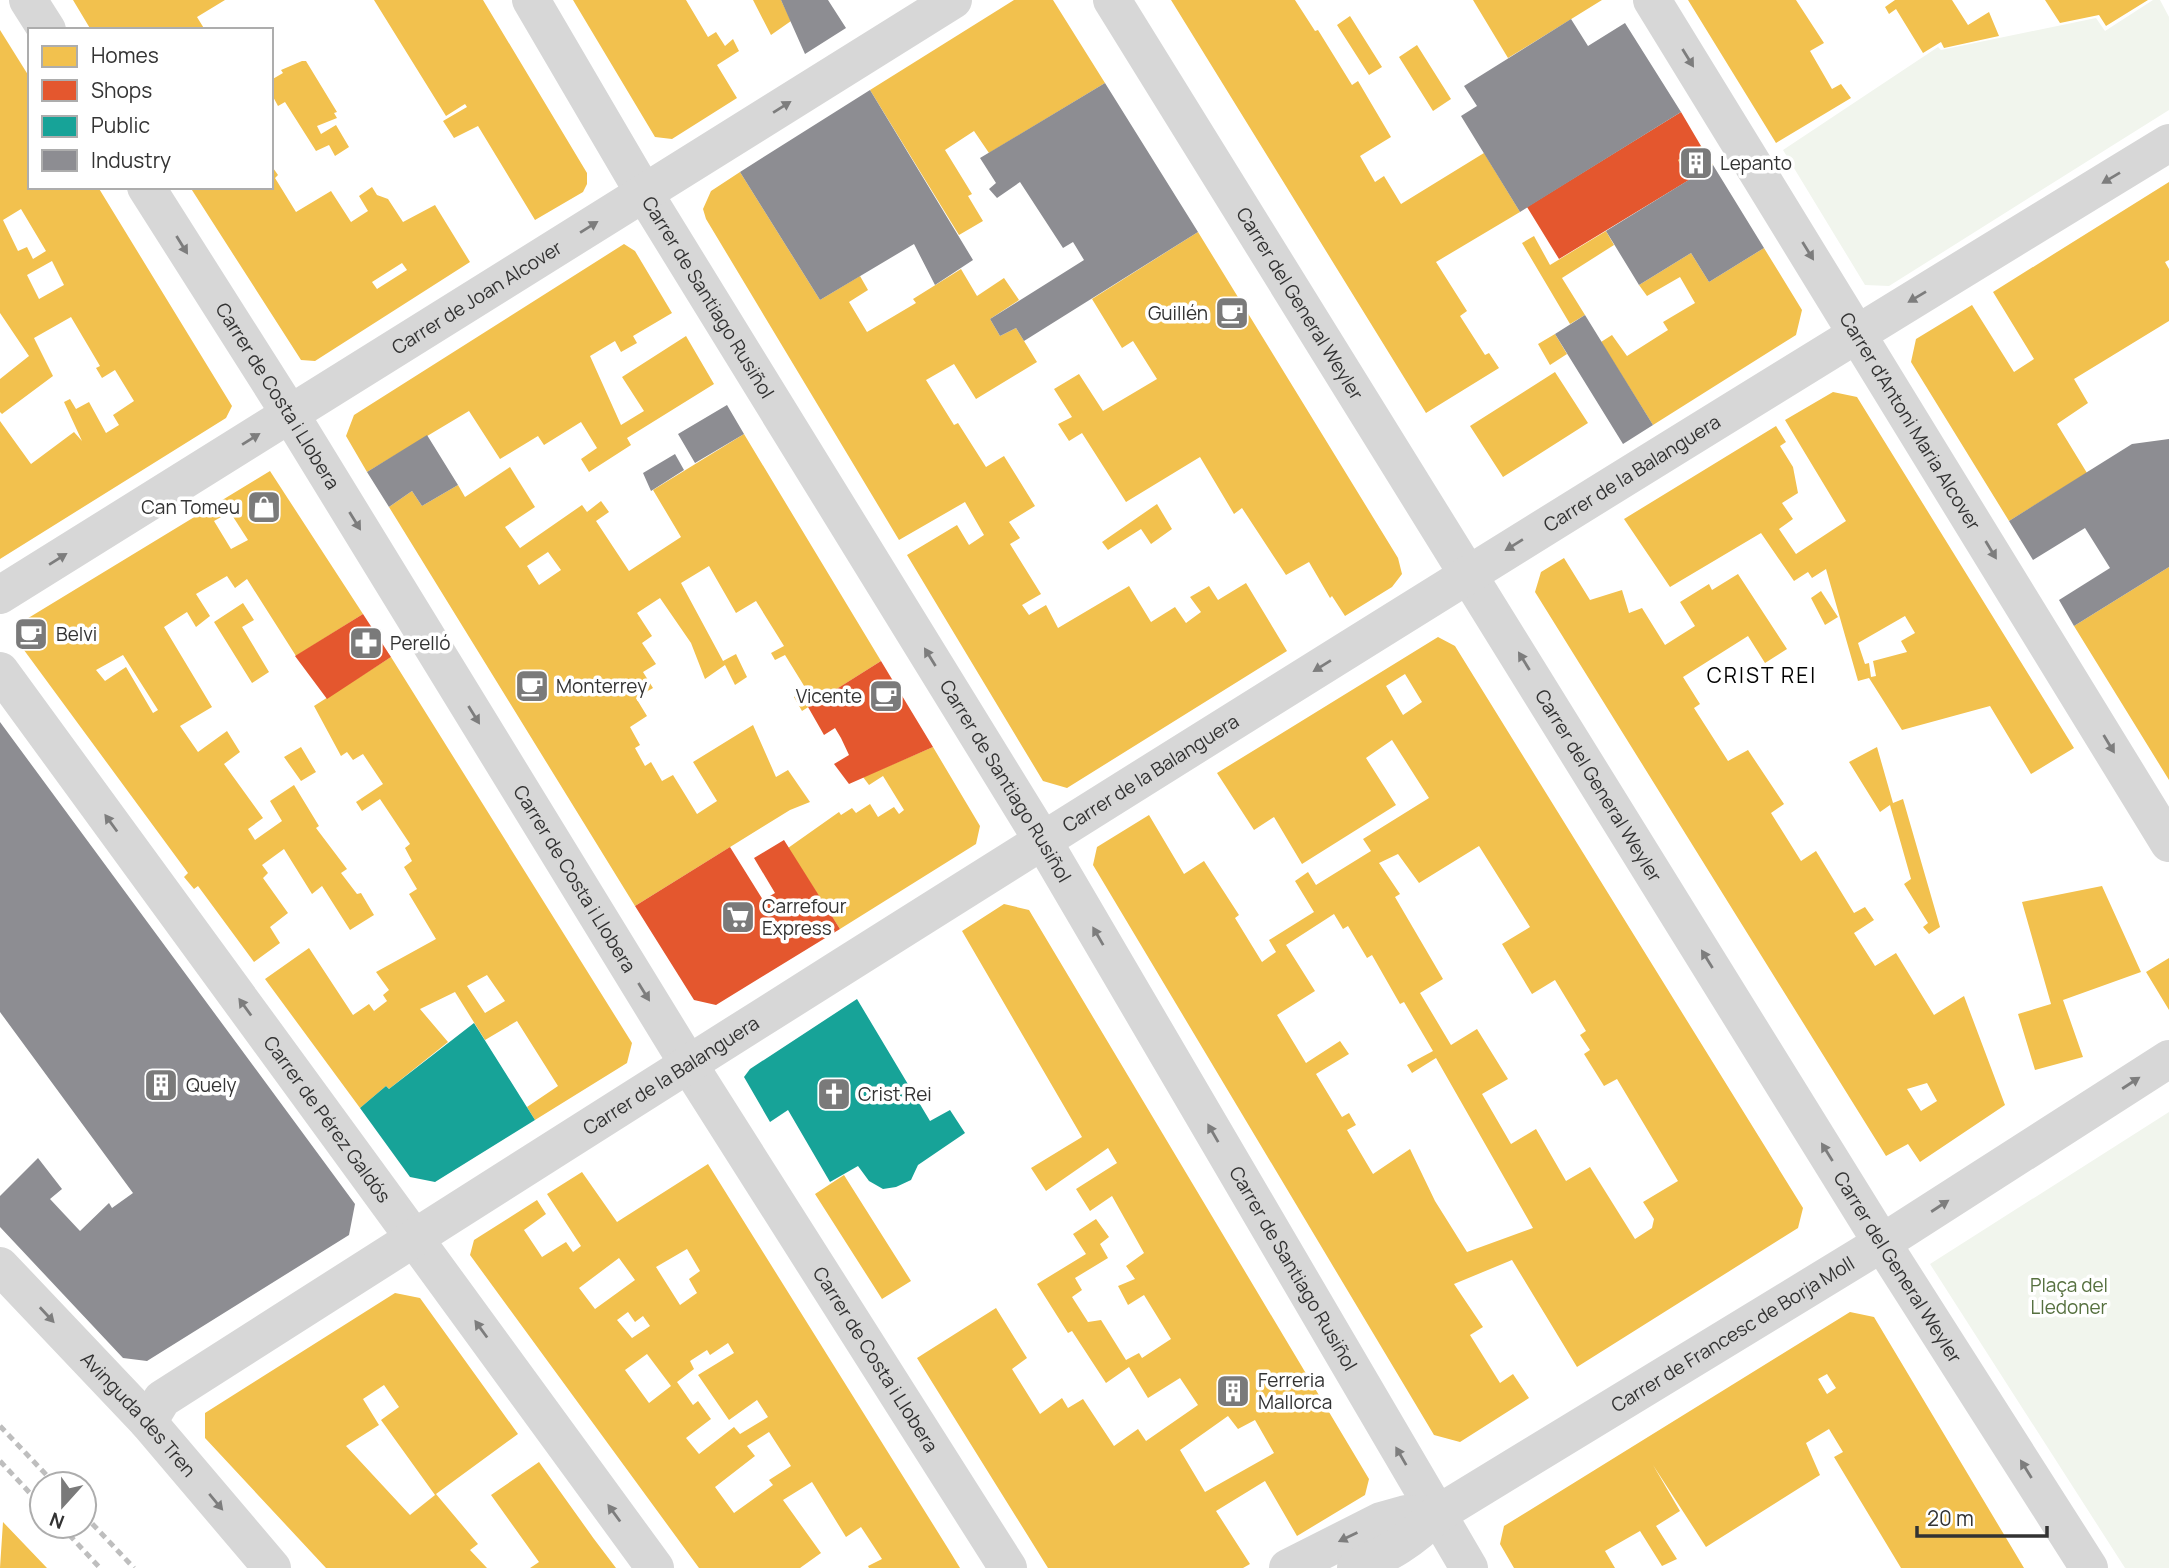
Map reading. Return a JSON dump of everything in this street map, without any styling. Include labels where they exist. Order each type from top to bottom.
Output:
[{"type":"street","points":[[28,0],[46,28]]},
{"type":"street","name":"Carrer de Santiago Rusiñol","points":[[531,0],[644,193],[1043,841],[1469,1568]]},
{"type":"street","name":"Carrer de Joan Alcover","points":[[0,595],[953,0]]},
{"type":"street","name":"Carrer del General Weyler","points":[[1112,0],[1882,1243],[2089,1568]]},
{"type":"street","name":"Carrer d'Antoni Maria Alcover","points":[[1652,0],[2169,843]]},
{"type":"street","name":"Carrer de la Balanguera","points":[[148,1422],[162,1399],[414,1238],[1469,573],[2169,143]]},
{"type":"street","name":"Carrer de Costa i Llobera","points":[[147,189],[290,414],[689,1065],[1008,1568]]},
{"type":"street","name":"Carrer de Pérez Galdós","points":[[0,671],[654,1568]]},
{"type":"street","name":"Carrer de Francesc de Borja Moll","points":[[1373,1563],[1416,1536],[1436,1515],[1882,1243],[2169,1059]]},
{"type":"street","name":"Avinguda des Tren","points":[[0,1266],[148,1422],[272,1568]]},
{"type":"street","points":[[1288,1568],[1381,1521],[1406,1514],[1436,1515]]},
{"type":"green space","points":[[2153,0],[2160,0],[2169,17],[2169,110],[1889,286],[1865,285],[1783,150],[1938,47],[1941,50],[2096,18],[2105,31]]},
{"type":"green space","name":"Plaça del Lledoner","points":[[2169,1112],[2169,1568],[2125,1568],[1930,1264]]},
{"type":"building: Homes","points":[[73,0],[225,0],[197,17],[204,28],[90,28]]},
{"type":"building: Homes","points":[[374,0],[483,0],[587,173],[587,184],[583,192],[535,220],[478,126],[454,138],[443,121],[467,107],[465,104],[446,116]]},
{"type":"building: Homes","points":[[573,0],[686,0],[708,37],[716,32],[725,46],[733,39],[739,51],[717,65],[737,98],[672,139],[655,137]]},
{"type":"building: Homes","points":[[753,0],[781,0],[791,21],[771,35]]},
{"type":"building: Homes","points":[[1014,0],[1053,0],[1105,83],[989,153],[974,131],[945,150],[972,194],[968,196],[983,221],[959,235],[870,90]]},
{"type":"building: Homes","points":[[1171,0],[1295,0],[1315,31],[1318,30],[1352,85],[1358,81],[1391,137],[1360,156],[1375,182],[1384,176],[1401,204],[1484,153],[1520,212],[1436,262],[1467,311],[1460,316],[1485,355],[1489,353],[1499,368],[1426,413]]},
{"type":"building: Homes","points":[[1473,0],[1602,0],[1508,58]]},
{"type":"building: Homes","points":[[1688,0],[1796,0],[1824,43],[1810,51],[1832,89],[1841,84],[1851,98],[1776,143]]},
{"type":"building: Homes","points":[[1895,0],[1952,0],[1968,25],[1989,12],[1999,36],[1944,48],[1941,42],[1923,53],[1896,9],[1889,14],[1885,7]]},
{"type":"building: Homes","points":[[2045,0],[2148,0],[2106,26],[2099,15],[2060,23]]},
{"type":"building: Homes","points":[[1350,16],[1382,67],[1369,75],[1337,25]]},
{"type":"building: Homes","points":[[0,30],[28,75],[28,189],[99,189],[232,406],[226,418],[0,559],[0,421],[31,464],[74,432],[82,441],[64,402],[70,399],[76,409],[89,402],[106,433],[119,425],[113,415],[134,401],[115,370],[102,378],[96,368],[100,366],[71,317],[34,338],[53,376],[2,414],[0,379],[29,356],[0,313]],"holes":[[[21,209],[46,251],[33,259],[27,247],[18,251],[3,220]],[[52,261],[64,285],[39,299],[27,275]]]},
{"type":"building: Homes","points":[[1417,45],[1451,99],[1433,111],[1399,57]]},
{"type":"building: Homes","points":[[306,61],[337,112],[334,113],[337,118],[317,126],[321,134],[336,125],[349,147],[335,156],[329,145],[316,151],[285,102],[278,106],[273,97],[273,79],[283,73],[281,70]]},
{"type":"building: Homes","name":"Lepanto","points":[[1701,146],[1713,165],[1689,180],[1678,160]]},
{"type":"building: Homes","points":[[273,168],[278,175],[275,178],[296,212],[331,191],[351,222],[368,211],[359,196],[372,187],[377,195],[388,199],[403,222],[435,205],[470,262],[315,361],[301,360],[191,189],[273,189]],"holes":[[[402,263],[407,270],[377,289],[372,282]]]},
{"type":"building: Homes","points":[[740,172],[820,300],[860,276],[868,290],[849,302],[867,332],[916,303],[913,299],[961,269],[977,296],[1004,278],[1019,300],[990,319],[1000,336],[1016,328],[1037,362],[976,399],[954,364],[926,380],[954,425],[958,423],[986,467],[1004,456],[1035,506],[1009,522],[1020,538],[1010,544],[1041,594],[1022,605],[1029,615],[1046,605],[1058,628],[1129,586],[1151,622],[1175,607],[1186,623],[1201,612],[1190,597],[1209,586],[1218,600],[1246,583],[1287,651],[1067,788],[1043,781],[907,555],[957,525],[969,545],[984,535],[965,502],[899,540],[706,219],[703,209],[711,191]]},
{"type":"building: Homes","points":[[2169,182],[2169,260],[2165,262],[2169,269],[2169,321],[2074,379],[2088,403],[2057,424],[2087,473],[2009,521],[1911,362],[1916,339],[1972,305],[2014,372],[2034,359],[1993,292]]},
{"type":"building: Homes","points":[[1606,231],[1614,245],[1562,278],[1585,315],[1570,324],[1522,243],[1534,236],[1550,265]]},
{"type":"building: Homes","points":[[1198,232],[1398,558],[1402,574],[1392,587],[1345,616],[1332,596],[1330,598],[1309,562],[1286,575],[1242,508],[1234,514],[1200,457],[1126,502],[1082,433],[1069,441],[1058,424],[1072,417],[1054,389],[1079,374],[1103,411],[1157,379],[1133,341],[1122,348],[1092,299]]},
{"type":"building: Homes","points":[[624,244],[635,251],[672,313],[633,336],[637,343],[621,352],[615,341],[590,356],[621,425],[644,411],[622,377],[686,336],[714,384],[627,438],[631,445],[589,472],[581,459],[597,448],[581,422],[544,445],[538,436],[500,459],[469,411],[367,472],[346,436],[354,415]]},
{"type":"building: Homes","points":[[1764,248],[1802,310],[1796,335],[1653,425],[1601,342],[1612,335],[1627,356],[1668,330],[1663,322],[1695,303],[1680,277],[1647,296],[1639,285],[1691,253],[1709,282]]},
{"type":"building: Homes","points":[[1555,334],[1567,354],[1550,365],[1538,344]]},
{"type":"building: Homes","points":[[1555,372],[1588,423],[1503,477],[1470,426]]},
{"type":"building: Homes","points":[[1833,392],[1857,397],[2074,748],[2031,774],[1990,706],[1902,730],[1869,678],[1858,681],[1826,569],[1812,578],[1808,572],[1794,581],[1761,533],[1670,587],[1624,519],[1776,426],[1786,442],[1780,446],[1793,467],[1798,493],[1782,503],[1793,519],[1779,529],[1796,554],[1846,521],[1785,420]],"holes":[[[1905,616],[1915,633],[1901,641],[1907,652],[1873,661],[1876,676],[1871,677],[1869,663],[1865,664],[1858,643]]]},
{"type":"building: Homes","points":[[744,434],[881,661],[802,711],[794,697],[806,689],[785,655],[775,660],[771,653],[784,646],[756,601],[736,613],[709,566],[681,583],[723,661],[736,654],[747,677],[735,685],[725,665],[705,679],[691,643],[660,598],[637,613],[652,636],[642,643],[656,664],[643,672],[653,688],[636,698],[647,716],[630,727],[640,745],[635,748],[645,766],[651,762],[662,781],[673,775],[697,814],[717,801],[693,762],[753,725],[776,777],[788,770],[810,802],[790,810],[635,906],[389,507],[412,491],[422,506],[458,485],[465,497],[510,467],[535,507],[505,527],[520,548],[582,505],[587,512],[601,501],[609,512],[596,521],[629,571],[681,537],[653,490]],"holes":[[[548,552],[561,570],[539,585],[527,566]]]},
{"type":"building: Homes","points":[[270,471],[363,614],[296,656],[247,579],[235,588],[227,576],[196,594],[210,616],[196,627],[187,612],[164,627],[212,707],[180,726],[198,752],[227,731],[240,752],[224,764],[263,818],[248,829],[255,840],[282,821],[270,801],[294,785],[319,826],[316,828],[347,869],[341,873],[357,894],[361,893],[374,915],[350,930],[322,886],[312,894],[284,849],[262,865],[268,873],[263,878],[288,913],[270,927],[280,943],[254,962],[198,886],[194,889],[184,877],[188,873],[21,646],[25,620]],"holes":[[[230,512],[248,540],[231,549],[214,521]],[[123,655],[158,710],[153,713],[126,667],[105,681],[96,670]]]},
{"type":"building: Homes","points":[[1157,504],[1172,529],[1151,544],[1141,529],[1108,550],[1102,542]]},
{"type":"building: Homes","points":[[1564,558],[1590,600],[1622,590],[1629,613],[1642,608],[1665,645],[1695,626],[1680,602],[1709,584],[1712,590],[1738,574],[1787,649],[1765,663],[1748,636],[1683,677],[1700,704],[1694,708],[1728,761],[1748,750],[1784,804],[1771,813],[1801,861],[1816,851],[1854,913],[1865,907],[1874,920],[1854,933],[1875,966],[1896,953],[1934,1015],[1964,996],[2005,1105],[1920,1162],[1908,1144],[1886,1156],[1535,592],[1541,572]],"holes":[[[1927,1083],[1937,1101],[1921,1111],[1907,1089]]]},
{"type":"building: Homes","points":[[2169,567],[2169,780],[2074,626]]},
{"type":"building: Homes","points":[[1821,591],[1838,617],[1825,625],[1811,598]]},
{"type":"building: Homes","points":[[243,603],[254,620],[242,627],[269,672],[252,683],[214,622]]},
{"type":"building: Homes","points":[[1438,637],[1455,646],[1803,1208],[1798,1228],[1577,1367],[1512,1260],[1454,1284],[1483,1327],[1470,1335],[1500,1383],[1513,1374],[1529,1398],[1460,1442],[1434,1435],[1093,865],[1097,847],[1149,815],[1184,874],[1204,861],[1239,915],[1235,918],[1262,962],[1276,952],[1269,940],[1314,912],[1295,881],[1308,872],[1316,885],[1371,851],[1363,839],[1429,798],[1392,740],[1366,758],[1396,805],[1302,864],[1274,817],[1254,830],[1217,773]],"holes":[[[1405,674],[1422,702],[1403,715],[1386,686]],[[1479,846],[1530,927],[1502,944],[1532,994],[1555,980],[1586,1031],[1580,1035],[1590,1050],[1584,1054],[1604,1086],[1617,1079],[1678,1181],[1643,1202],[1654,1219],[1652,1228],[1635,1239],[1590,1167],[1566,1181],[1536,1129],[1511,1144],[1482,1094],[1508,1079],[1477,1029],[1451,1045],[1420,993],[1443,979],[1395,897],[1400,894],[1379,863],[1398,854],[1419,883]],[[1334,914],[1343,929],[1348,926],[1367,958],[1372,955],[1400,1004],[1404,1002],[1433,1051],[1407,1065],[1412,1073],[1436,1058],[1533,1228],[1467,1252],[1435,1201],[1410,1149],[1373,1174],[1347,1130],[1356,1125],[1349,1113],[1342,1117],[1316,1074],[1349,1054],[1340,1041],[1306,1063],[1277,1015],[1315,991],[1286,945]]]},
{"type":"building: Homes","points":[[391,657],[632,1043],[627,1063],[535,1120],[527,1107],[558,1086],[517,1021],[485,1040],[455,992],[420,1009],[448,1042],[389,1089],[386,1086],[360,1108],[265,979],[309,948],[353,1015],[369,1004],[374,1011],[387,1001],[383,995],[389,990],[376,972],[436,939],[409,894],[417,889],[404,867],[412,861],[405,848],[410,844],[380,799],[362,811],[356,802],[383,784],[363,754],[353,760],[347,752],[341,756],[314,706]],"holes":[[[487,975],[505,1001],[485,1013],[467,986]]]},
{"type":"building: Homes","points":[[301,747],[316,772],[301,781],[284,757]]},
{"type":"building: Homes","points":[[933,747],[980,826],[976,844],[840,929],[788,848],[839,812],[841,815],[852,808],[856,813],[870,804],[878,817],[894,807],[899,814],[904,810],[883,776],[869,785],[863,777]]},
{"type":"building: Homes","points":[[1877,747],[1893,803],[1903,799],[1940,927],[1929,934],[1923,927],[1928,923],[1904,884],[1911,879],[1890,805],[1880,812],[1849,762]]},
{"type":"building: Homes","points":[[2102,886],[2141,972],[2063,1000],[2083,1057],[2035,1070],[2018,1014],[2051,1004],[2022,902]]},
{"type":"building: Homes","points":[[1004,904],[1029,910],[1369,1479],[1365,1495],[1297,1536],[1265,1481],[1216,1511],[1250,1564],[1243,1568],[1048,1568],[917,1358],[996,1308],[1027,1358],[1012,1369],[1040,1414],[1062,1398],[1068,1408],[1083,1399],[1114,1446],[1138,1429],[1146,1441],[1198,1405],[1180,1378],[1148,1398],[1129,1367],[1106,1383],[1072,1331],[1068,1333],[1037,1284],[1086,1254],[1073,1234],[1096,1219],[1109,1237],[1100,1244],[1108,1258],[1075,1278],[1082,1290],[1072,1297],[1088,1322],[1101,1320],[1126,1360],[1139,1353],[1142,1358],[1171,1339],[1144,1295],[1128,1305],[1118,1286],[1135,1279],[1126,1266],[1144,1253],[1112,1196],[1090,1211],[1076,1189],[1117,1163],[1108,1148],[1046,1191],[1031,1168],[1082,1137],[962,931]],"holes":[[[1228,1416],[1238,1429],[1255,1420],[1274,1453],[1205,1492],[1180,1450]]]},
{"type":"building: Homes","points":[[2169,958],[2169,1010],[2146,972]]},
{"type":"building: Homes","points":[[708,1164],[960,1568],[869,1568],[868,1566],[882,1559],[861,1527],[846,1537],[812,1482],[783,1500],[821,1553],[800,1568],[699,1568],[470,1255],[474,1240],[537,1200],[546,1214],[524,1230],[542,1257],[566,1242],[573,1252],[581,1246],[547,1194],[582,1172],[617,1222]],"holes":[[[687,1249],[700,1271],[689,1279],[697,1293],[680,1305],[656,1267]],[[619,1258],[635,1280],[595,1309],[579,1288]],[[628,1312],[635,1322],[643,1316],[650,1326],[632,1338],[617,1320]],[[728,1343],[734,1353],[698,1375],[729,1420],[757,1400],[768,1417],[740,1434],[734,1427],[699,1454],[686,1438],[711,1419],[698,1401],[693,1405],[677,1382],[694,1369],[690,1361],[707,1350],[710,1355]],[[647,1354],[671,1386],[649,1403],[625,1370]],[[769,1432],[791,1466],[769,1480],[773,1485],[734,1513],[715,1487],[755,1456],[747,1446]]]},
{"type":"building: Homes","points":[[844,1175],[911,1281],[882,1299],[815,1194]]},
{"type":"building: Homes","points":[[395,1293],[420,1298],[518,1434],[436,1494],[478,1544],[470,1550],[487,1568],[326,1568],[205,1438],[205,1413]],"holes":[[[384,1385],[399,1407],[381,1420],[435,1495],[410,1515],[346,1446],[379,1425],[363,1399]]]},
{"type":"building: Homes","points":[[1850,1312],[1874,1317],[2024,1568],[1901,1568],[1834,1457],[1843,1452],[1829,1429],[1806,1443],[1820,1475],[1706,1547],[1653,1465],[1680,1511],[1656,1526],[1677,1559],[1662,1566],[1640,1531],[1605,1551],[1615,1568],[1514,1568],[1500,1544],[1504,1526]],"holes":[[[1827,1374],[1836,1388],[1827,1394],[1818,1379]]]},
{"type":"building: Homes","points":[[539,1462],[616,1568],[530,1568],[539,1562],[491,1495]]},
{"type":"building: Homes","points":[[3,1522],[47,1568],[0,1568]]},
{"type":"building: Shops","points":[[1681,112],[1701,146],[1678,160],[1689,180],[1559,259],[1527,207]]},
{"type":"building: Shops","points":[[363,614],[391,657],[327,699],[295,656]]},
{"type":"building: Shops","points":[[881,661],[933,747],[849,784],[834,764],[849,755],[841,738],[835,728],[824,735],[808,707]]},
{"type":"building: Shops","name":"Carrefour Express","points":[[784,840],[840,929],[716,1005],[694,1000],[635,906],[730,847],[763,900],[775,893],[754,858]]},
{"type":"building: Public","name":"Crist Rei","points":[[857,999],[930,1121],[950,1110],[965,1133],[918,1165],[911,1180],[896,1187],[883,1189],[869,1181],[858,1166],[830,1182],[788,1110],[770,1122],[744,1077],[750,1069]]},
{"type":"building: Public","points":[[474,1023],[535,1120],[435,1182],[410,1177],[360,1108],[386,1086],[389,1089]]},
{"type":"building: Industry","points":[[781,0],[828,0],[846,28],[805,54]]},
{"type":"building: Industry","points":[[1571,19],[1588,46],[1625,23],[1681,112],[1520,212],[1461,116],[1477,106],[1464,86]]},
{"type":"building: Industry","points":[[1105,83],[1198,232],[1024,341],[1016,328],[1000,336],[990,319],[1084,260],[1073,242],[1063,248],[1020,182],[997,198],[989,189],[996,183],[980,158]]},
{"type":"building: Industry","points":[[870,90],[973,260],[935,285],[914,244],[820,300],[740,172]]},
{"type":"building: Industry","points":[[1713,165],[1764,248],[1709,282],[1691,253],[1639,285],[1606,231]]},
{"type":"building: Industry","points":[[1585,315],[1653,425],[1623,444],[1555,334]]},
{"type":"building: Industry","points":[[727,405],[744,434],[695,463],[678,434]]},
{"type":"building: Industry","points":[[427,435],[458,485],[422,506],[412,491],[389,507],[367,472]]},
{"type":"building: Industry","points":[[2169,439],[2169,567],[2074,626],[2059,600],[2110,568],[2085,528],[2033,560],[2009,521],[2132,444]]},
{"type":"building: Industry","points":[[675,454],[684,470],[651,491],[643,473]]},
{"type":"building: Industry","name":"Quely","points":[[0,722],[355,1204],[349,1235],[147,1361],[123,1358],[0,1227],[0,1196],[38,1158],[62,1189],[50,1199],[80,1231],[109,1203],[112,1208],[133,1193],[0,1012]]},
{"type":"railway","points":[[0,1426],[42,1470]]},
{"type":"railway","points":[[0,1461],[28,1491]]},
{"type":"railway","points":[[98,1530],[134,1568]]},
{"type":"railway","points":[[74,1540],[100,1568]]},
{"type":"place","name":"Lepanto","points":[[1696,163]]},
{"type":"place","name":"Guillén","points":[[1232,313]]},
{"type":"place","name":"Can Tomeu","points":[[264,507]]},
{"type":"place","name":"Belvi","points":[[31,634]]},
{"type":"place","name":"Perelló","points":[[366,643]]},
{"type":"place","name":"Monterrey","points":[[532,686]]},
{"type":"place","name":"Vicente","points":[[886,696]]},
{"type":"place","name":"Carrefour Express","points":[[738,917]]},
{"type":"place","name":"Quely","points":[[161,1085]]},
{"type":"place","name":"Crist Rei","points":[[834,1094]]},
{"type":"place","name":"Ferreria Mallorca","points":[[1233,1391]]},
{"type":"district","name":"CRIST REI","points":[[1762,676]]}]
